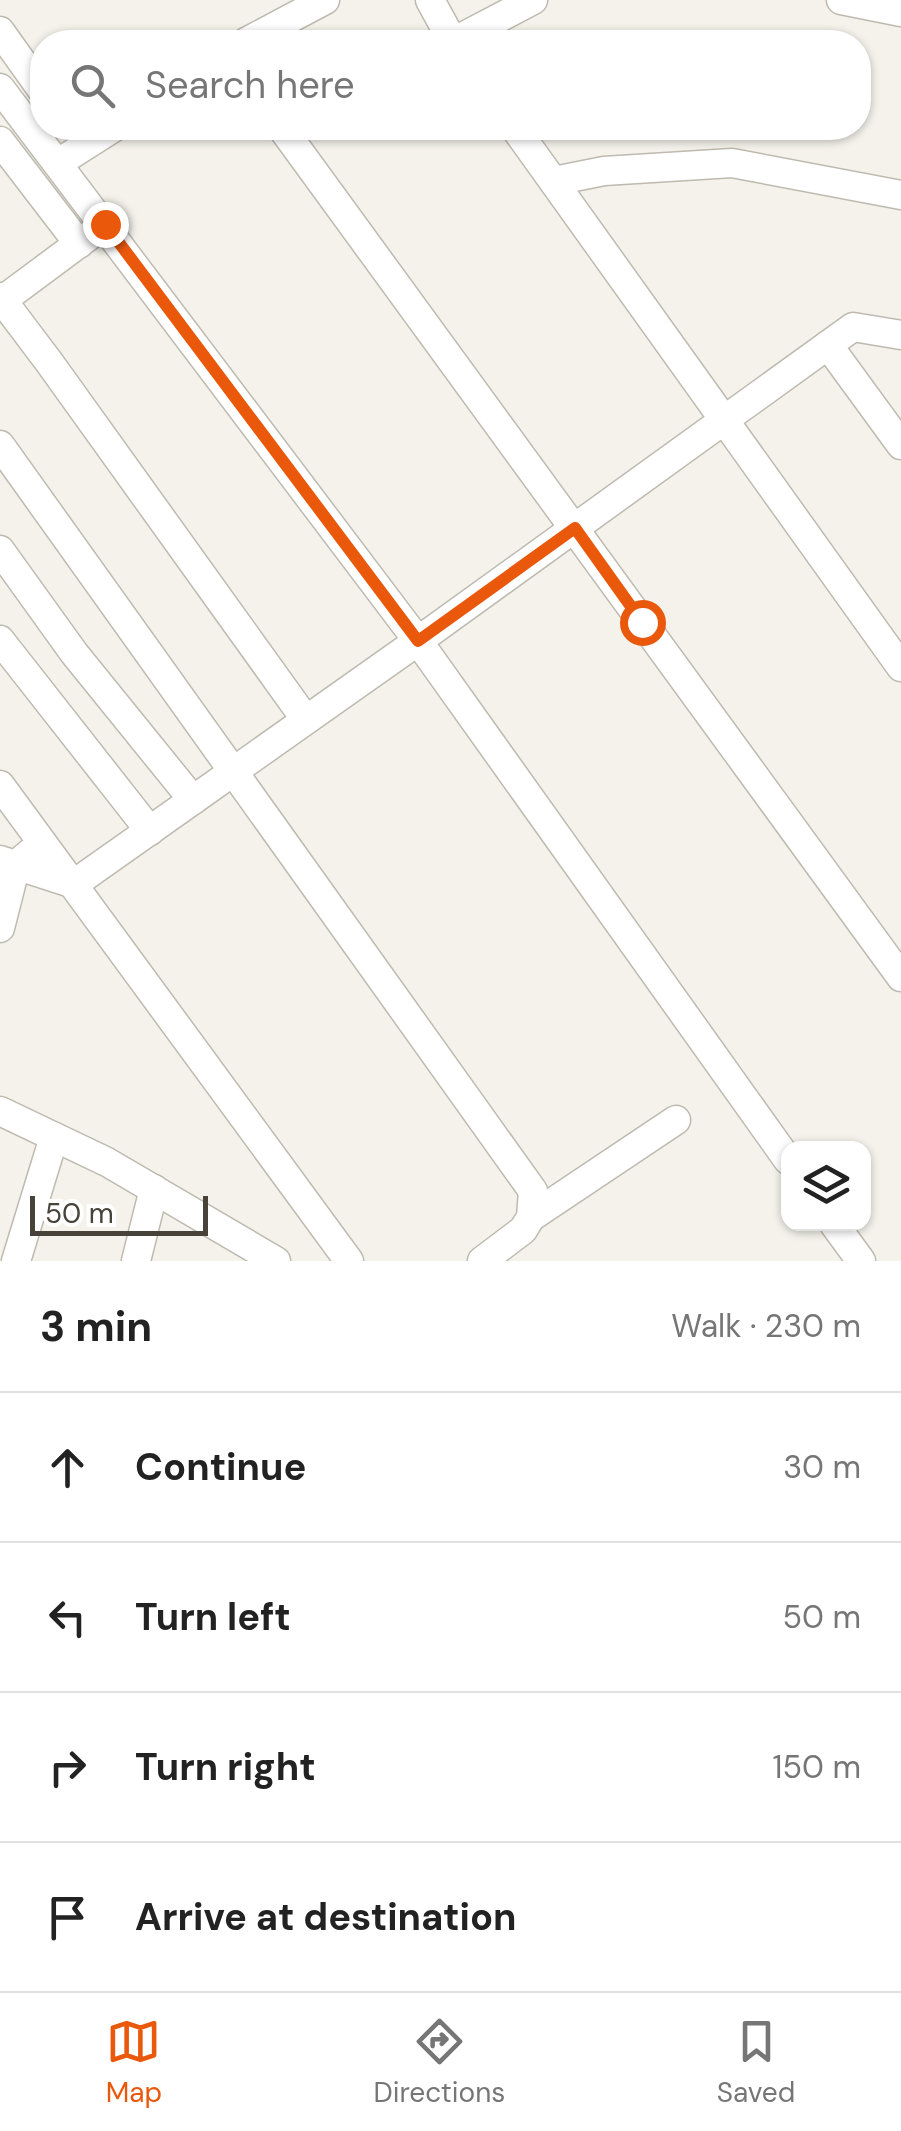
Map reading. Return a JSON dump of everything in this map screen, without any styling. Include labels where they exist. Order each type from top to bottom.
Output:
[{"type":"street","points":[[269,30],[325,0]]},
{"type":"street","points":[[430,0],[446,30]]},
{"type":"street","points":[[476,30],[534,0]]},
{"type":"street","points":[[841,0],[901,12]]},
{"type":"street","points":[[0,31],[30,73]]},
{"type":"street","points":[[0,88],[30,128]]},
{"type":"street","points":[[39,140],[418,641],[781,1150]]},
{"type":"street","points":[[58,163],[75,140]]},
{"type":"street","points":[[291,140],[901,978]]},
{"type":"street","points":[[524,140],[901,667]]},
{"type":"street","points":[[0,141],[79,244]]},
{"type":"street","points":[[554,181],[604,171],[732,164],[901,195]]},
{"type":"street","points":[[105,224],[1,300],[306,720]]},
{"type":"street","points":[[74,884],[853,327],[901,335]]},
{"type":"street","points":[[828,345],[901,445]]},
{"type":"street","points":[[0,445],[533,1190],[531,1217]]},
{"type":"street","points":[[0,550],[74,653],[193,800]]},
{"type":"street","points":[[0,640],[150,831]]},
{"type":"street","points":[[0,784],[350,1261]]},
{"type":"street","points":[[8,862],[43,842]]},
{"type":"street","points":[[8,862],[74,884]]},
{"type":"street","points":[[0,928],[8,862]]},
{"type":"street","points":[[0,1111],[107,1162],[264,1258]]},
{"type":"street","points":[[482,1261],[523,1230],[531,1217],[676,1120]]},
{"type":"street","points":[[16,1261],[54,1136]]},
{"type":"street","points":[[136,1261],[154,1190]]},
{"type":"street","points":[[839,1231],[860,1261]]},
{"type":"route","points":[[105,224],[418,641],[575,528],[642,622]]}]
